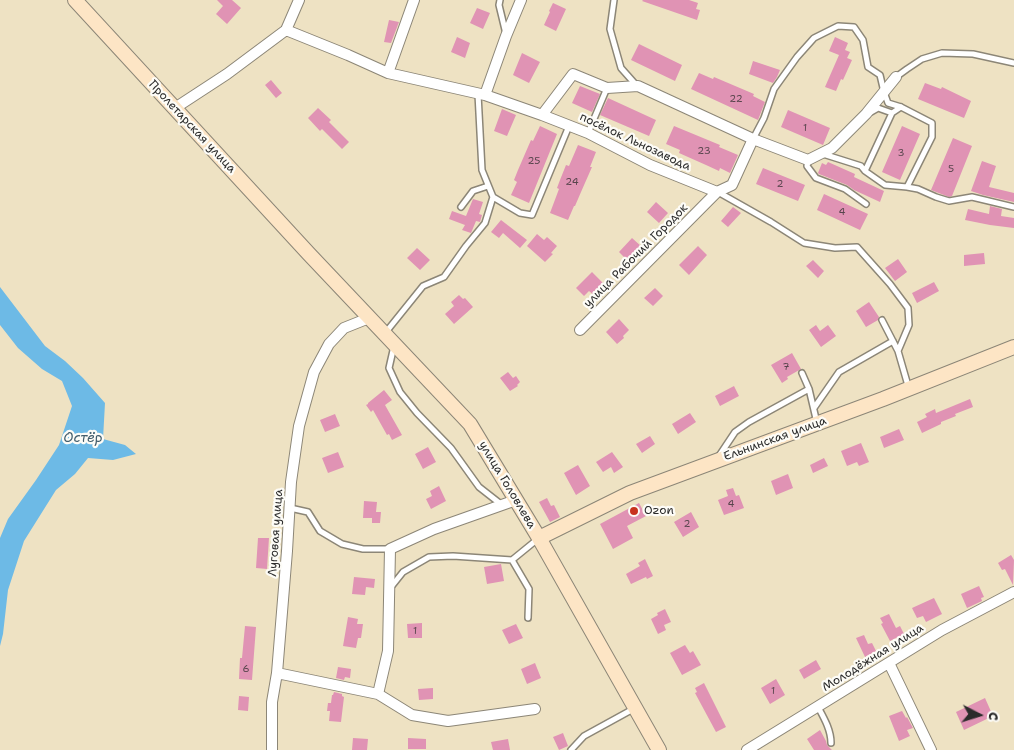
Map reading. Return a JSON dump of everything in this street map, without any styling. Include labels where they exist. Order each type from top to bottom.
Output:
[{"type":"main road","name":"Пролетарская улица","points":[[75,0],[309,254]]},
{"type":"main road","name":"улица Головлева","points":[[309,254],[470,424],[539,538],[659,750]]},
{"type":"main road","name":"Ельнинская улица","points":[[539,538],[630,493],[817,424],[1014,347]]},
{"type":"street","points":[[175,108],[227,74],[286,30],[299,0]]},
{"type":"street","points":[[388,74],[414,0]]},
{"type":"street","points":[[481,94],[521,0]]},
{"type":"street","name":"посёлок Льнозавода","points":[[286,30],[348,55],[388,74],[481,94],[569,125],[713,196]]},
{"type":"street","points":[[542,115],[573,74],[607,88],[638,86],[758,141],[808,160],[832,148],[866,114],[896,77]]},
{"type":"street","name":"улица Рабочий Городок","points":[[580,330],[713,196],[732,185],[758,141]]},
{"type":"street","name":"Луговая улица","points":[[272,750],[272,702],[278,673],[291,482],[299,426],[314,372],[329,344],[344,328],[370,318]]},
{"type":"street","points":[[378,694],[388,651],[390,549],[434,529],[516,500]]},
{"type":"street","name":"Молодёжная улица","points":[[746,750],[942,630],[1014,592]]},
{"type":"street","points":[[890,663],[931,750]]},
{"type":"street","points":[[278,673],[378,694],[412,716],[448,721],[534,709]]},
{"type":"lane","points":[[500,0],[499,5],[506,36]]},
{"type":"lane","points":[[614,0],[610,29],[621,68],[638,86]]},
{"type":"lane","points":[[758,141],[774,89],[797,57],[814,38],[838,26],[854,27],[863,40],[868,67],[880,75],[888,103],[901,107],[932,123],[932,137],[907,187]]},
{"type":"lane","points":[[896,77],[922,60],[942,53],[973,54],[1014,63]]},
{"type":"lane","points":[[588,133],[607,88]]},
{"type":"lane","points":[[481,94],[482,170],[492,197],[485,223],[444,276],[423,286],[389,339],[389,368],[400,392],[417,413],[451,448],[479,487],[503,505]]},
{"type":"lane","points":[[865,171],[892,113],[901,107]]},
{"type":"lane","points":[[866,114],[878,108],[892,113]]},
{"type":"lane","points":[[492,197],[520,213],[532,215],[569,125]]},
{"type":"lane","points":[[821,153],[861,166],[885,185],[918,189],[948,201],[972,197],[1014,207]]},
{"type":"lane","points":[[808,160],[807,166],[816,178],[845,189],[866,204]]},
{"type":"lane","points":[[461,207],[473,191],[488,186]]},
{"type":"lane","points":[[713,196],[771,222],[804,242],[835,248],[856,247],[890,284],[908,308],[909,325],[898,351]]},
{"type":"lane","points":[[882,320],[898,351],[909,389]]},
{"type":"lane","points":[[814,408],[839,372],[893,341]]},
{"type":"lane","points":[[802,373],[809,389],[817,424]]},
{"type":"lane","points":[[716,461],[736,432],[749,422],[809,389]]},
{"type":"lane","points":[[290,508],[308,512],[320,531],[342,544],[363,549],[390,549]]},
{"type":"lane","points":[[389,590],[403,572],[429,557],[453,556],[512,560],[539,538]]},
{"type":"lane","points":[[512,560],[529,589],[528,618]]},
{"type":"lane","points":[[818,707],[827,724],[831,744]]},
{"type":"lane","points":[[571,750],[584,736],[636,708]]},
{"type":"water","name":"Остёр","points":[[0,287],[45,346],[83,378],[105,403],[103,439],[125,445],[136,454],[113,460],[88,458],[75,474],[56,490],[24,541],[8,590],[0,646],[0,538],[8,519],[59,445],[72,406],[62,381],[42,369],[18,348],[0,325]]},
{"type":"building","points":[[217,0],[232,0],[241,8],[227,24],[216,14],[223,6]]},
{"type":"building","points":[[643,0],[689,0],[698,3],[696,9],[700,10],[697,20]]},
{"type":"building","points":[[553,3],[566,9],[556,31],[544,25]]},
{"type":"building","points":[[477,8],[490,13],[483,29],[470,23]]},
{"type":"building","points":[[389,20],[399,22],[391,43],[384,42]]},
{"type":"building","points":[[457,37],[470,43],[465,58],[451,52]]},
{"type":"building","points":[[835,37],[848,43],[845,50],[850,52],[847,58],[852,60],[836,91],[825,87],[839,55],[829,51]]},
{"type":"building","points":[[639,44],[682,65],[675,81],[631,60]]},
{"type":"building","points":[[522,53],[540,62],[529,83],[513,75]]},
{"type":"building","points":[[753,61],[780,70],[773,83],[749,74]]},
{"type":"building","points":[[699,73],[713,79],[714,77],[754,94],[753,96],[765,102],[758,120],[691,89]]},
{"type":"building","points":[[271,80],[282,93],[276,98],[265,85]]},
{"type":"building","points":[[925,83],[941,89],[942,87],[971,101],[964,118],[918,99]]},
{"type":"building","points":[[580,86],[600,94],[592,112],[572,103]]},
{"type":"building","points":[[608,98],[656,120],[649,136],[600,115]]},
{"type":"building","points":[[318,108],[331,120],[329,122],[349,142],[342,149],[322,129],[320,131],[308,118]]},
{"type":"building","points":[[502,109],[516,115],[507,136],[494,131]]},
{"type":"building","points":[[788,110],[830,128],[823,145],[781,127]]},
{"type":"building","points":[[540,126],[557,134],[529,203],[511,195],[517,182],[514,180],[518,170],[531,140],[533,141]]},
{"type":"building","points":[[674,126],[720,145],[719,147],[738,155],[730,173],[720,168],[719,171],[679,153],[680,150],[666,144]]},
{"type":"building","points":[[902,126],[920,134],[900,180],[882,172]]},
{"type":"building","points":[[953,138],[972,146],[952,196],[949,197],[931,190]]},
{"type":"building","points":[[578,145],[596,152],[590,167],[592,167],[568,220],[550,213],[566,165],[569,166]]},
{"type":"building","points":[[982,161],[996,166],[989,187],[1014,193],[1014,202],[971,191]]},
{"type":"building","points":[[828,162],[855,174],[854,177],[884,191],[880,202],[847,185],[819,174],[822,163],[826,165]]},
{"type":"building","points":[[763,168],[805,185],[798,201],[756,184]]},
{"type":"building","points":[[824,194],[868,214],[860,230],[817,210]]},
{"type":"building","points":[[473,199],[483,202],[479,214],[482,215],[480,222],[476,221],[471,233],[462,230],[465,225],[449,219],[452,211],[466,216]]},
{"type":"building","points":[[656,202],[668,213],[659,223],[647,212]]},
{"type":"building","points":[[990,206],[1002,209],[1001,216],[1014,218],[1014,228],[965,220],[968,209],[989,214]]},
{"type":"building","points":[[733,207],[741,213],[728,227],[721,221]]},
{"type":"building","points":[[501,220],[527,240],[520,248],[503,233],[499,238],[491,232]]},
{"type":"building","points":[[537,234],[544,240],[547,237],[557,246],[551,253],[553,254],[545,262],[527,246]]},
{"type":"building","points":[[632,238],[642,247],[628,261],[619,252]]},
{"type":"building","points":[[698,246],[707,255],[689,275],[679,265]]},
{"type":"building","points":[[417,248],[430,260],[420,270],[407,258]]},
{"type":"building","points":[[984,253],[985,264],[964,266],[964,255]]},
{"type":"building","points":[[898,259],[907,272],[895,281],[885,268]]},
{"type":"building","points":[[813,260],[824,271],[818,278],[806,266]]},
{"type":"building","points":[[592,272],[604,284],[600,287],[603,289],[596,297],[589,291],[584,296],[576,288]]},
{"type":"building","points":[[934,282],[939,291],[917,303],[912,293]]},
{"type":"building","points":[[655,288],[663,296],[653,306],[644,298]]},
{"type":"building","points":[[459,295],[463,299],[465,298],[473,307],[454,324],[445,314],[454,306],[451,302]]},
{"type":"building","points":[[869,302],[879,317],[878,320],[866,327],[856,311]]},
{"type":"building","points":[[619,319],[629,330],[617,344],[606,332]]},
{"type":"building","points":[[816,325],[820,331],[828,325],[836,336],[821,347],[809,330]]},
{"type":"building","points":[[792,353],[801,369],[787,377],[788,379],[782,383],[771,365]]},
{"type":"building","points":[[508,372],[513,378],[516,376],[520,382],[518,386],[510,391],[500,378]]},
{"type":"building","points":[[734,386],[739,396],[720,406],[715,396]]},
{"type":"building","points":[[384,390],[392,400],[385,405],[402,435],[392,440],[389,434],[387,435],[373,410],[371,412],[366,405]]},
{"type":"building","points":[[970,399],[973,407],[955,414],[956,416],[922,433],[917,422],[927,417],[925,414],[935,409],[936,413]]},
{"type":"building","points":[[690,413],[696,422],[678,434],[672,424]]},
{"type":"building","points":[[335,414],[340,426],[325,432],[320,420]]},
{"type":"building","points":[[899,429],[904,440],[884,448],[880,437]]},
{"type":"building","points":[[650,436],[655,444],[642,453],[636,444]]},
{"type":"building","points":[[861,443],[869,462],[859,466],[857,462],[847,466],[841,451]]},
{"type":"building","points":[[428,447],[436,462],[423,469],[415,454]]},
{"type":"building","points":[[338,452],[344,467],[328,473],[322,458]]},
{"type":"building","points":[[612,452],[623,467],[614,473],[611,467],[603,472],[596,462]]},
{"type":"building","points":[[824,458],[828,466],[813,473],[810,465]]},
{"type":"building","points":[[578,465],[590,486],[576,495],[564,473]]},
{"type":"building","points":[[788,474],[793,488],[776,495],[771,481]]},
{"type":"building","points":[[439,486],[446,501],[431,509],[426,499],[432,496],[430,491]]},
{"type":"building","points":[[733,488],[736,496],[739,495],[744,508],[724,515],[718,500],[728,496],[726,490]]},
{"type":"building","points":[[547,498],[551,506],[554,505],[560,517],[550,522],[539,502]]},
{"type":"building","points":[[364,501],[377,502],[376,512],[381,512],[380,523],[372,523],[372,518],[363,518]]},
{"type":"building","points":[[639,503],[646,516],[627,526],[633,538],[613,549],[600,524]]},
{"type":"building","points":[[691,512],[699,527],[683,537],[674,522]]},
{"type":"building","points":[[258,538],[269,538],[267,569],[256,568]]},
{"type":"building","points":[[1011,555],[1014,560],[1013,585],[1005,569],[1002,570],[998,563]]},
{"type":"building","points":[[645,559],[653,576],[631,584],[626,574],[640,566],[638,563]]},
{"type":"building","points":[[501,564],[504,581],[487,584],[484,567]]},
{"type":"building","points":[[354,577],[375,579],[374,588],[366,587],[365,595],[352,594]]},
{"type":"building","points":[[979,586],[984,597],[981,598],[982,601],[967,608],[961,594]]},
{"type":"building","points":[[934,598],[942,614],[926,622],[923,616],[917,618],[912,608]]},
{"type":"building","points":[[665,609],[671,622],[664,625],[666,630],[658,634],[651,619]]},
{"type":"building","points":[[889,614],[896,628],[900,626],[904,634],[890,641],[880,618]]},
{"type":"building","points":[[348,617],[358,619],[357,624],[363,624],[361,638],[358,638],[356,648],[343,646]]},
{"type":"building","points":[[422,623],[422,638],[408,638],[407,624]]},
{"type":"building","points":[[516,624],[523,638],[509,644],[502,630]]},
{"type":"building","points":[[245,626],[256,627],[252,680],[239,679]]},
{"type":"building","points":[[864,635],[868,644],[872,643],[876,651],[865,657],[856,638]]},
{"type":"building","points":[[685,645],[690,653],[693,651],[701,665],[682,675],[670,653]]},
{"type":"building","points":[[816,660],[821,669],[804,679],[799,670]]},
{"type":"building","points":[[535,663],[541,678],[527,684],[521,669]]},
{"type":"building","points":[[338,667],[351,669],[350,678],[345,677],[344,680],[336,678]]},
{"type":"building","points":[[776,679],[785,695],[770,704],[761,688]]},
{"type":"building","points":[[704,683],[726,727],[716,732],[695,693],[697,692],[695,688]]},
{"type":"building","points":[[433,688],[433,699],[419,700],[418,689]]},
{"type":"building","points":[[334,692],[342,694],[344,697],[341,722],[329,721],[330,711],[327,711],[328,703],[331,703]]},
{"type":"building","points":[[239,696],[249,697],[248,711],[238,710]]},
{"type":"building","points":[[985,698],[993,716],[964,730],[956,712]]},
{"type":"building","points":[[902,711],[913,728],[907,730],[910,736],[899,741],[889,716]]},
{"type":"building","points":[[820,730],[827,745],[832,750],[814,750],[807,739]]},
{"type":"building","points":[[563,733],[568,746],[559,750],[553,737]]},
{"type":"building","points":[[353,738],[368,739],[367,750],[352,750]]},
{"type":"building","points":[[408,738],[426,739],[426,749],[408,749]]},
{"type":"building","points":[[508,739],[510,750],[493,750],[491,742]]},
{"type":"place","name":"Ozon","points":[[634,511]]}]
